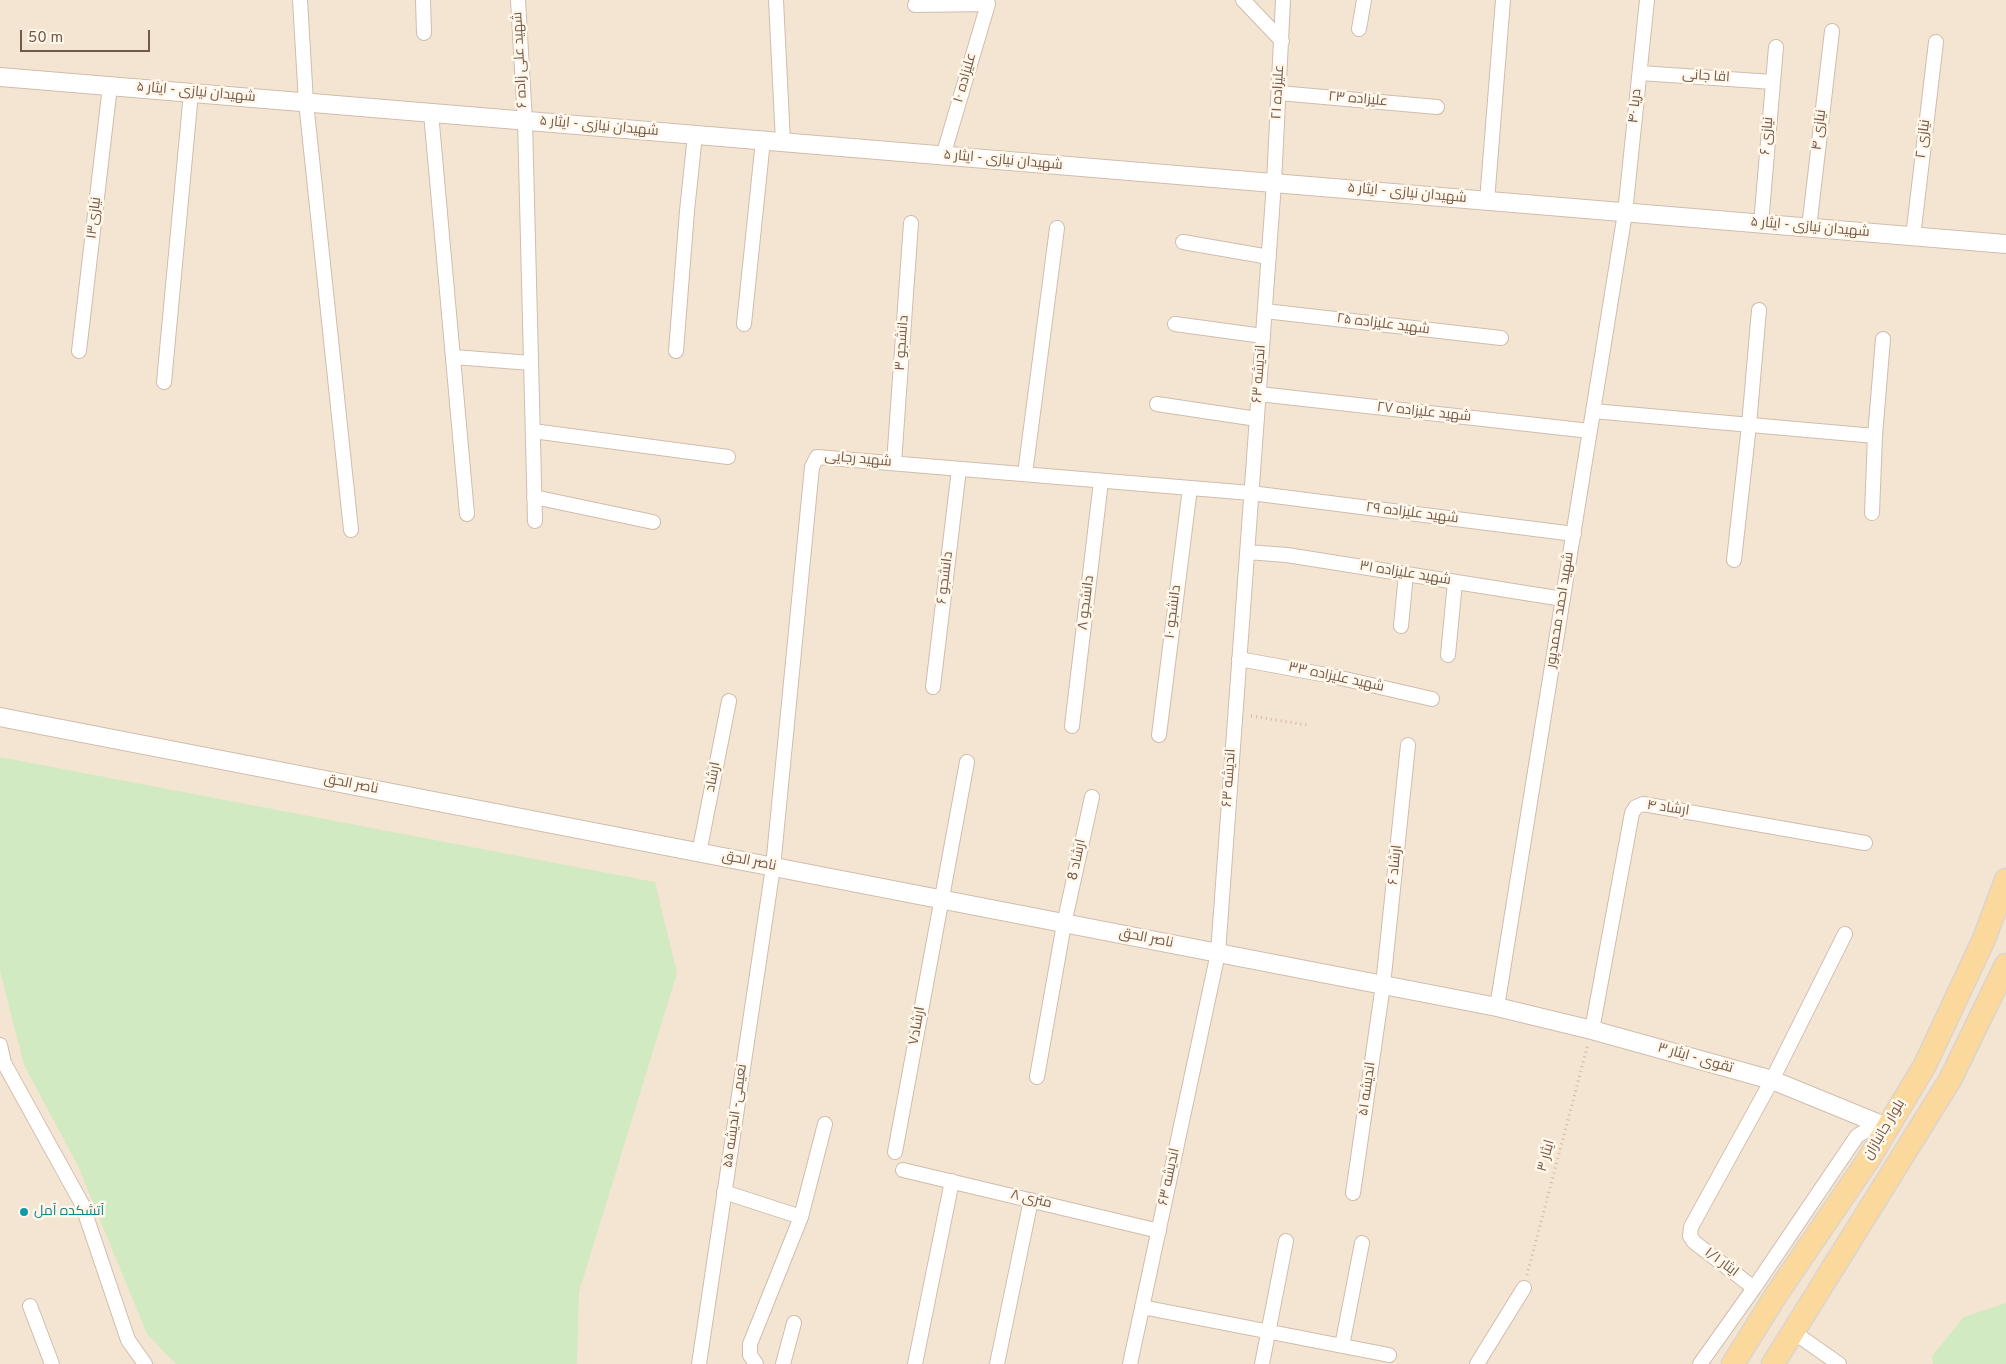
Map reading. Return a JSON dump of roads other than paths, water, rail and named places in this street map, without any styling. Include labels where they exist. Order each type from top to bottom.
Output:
[{"type":"main road","name":"بلوار جانبازان","points":[[1733,1364],[1776,1295],[1868,1160],[1925,1065],[1984,939],[2006,880]]},
{"type":"main road","name":"بلوار جانبازان","points":[[1772,1364],[1950,1080],[2001,991],[2006,966]]},
{"type":"street","points":[[300,0],[306,102],[351,530]]},
{"type":"street","points":[[423,0],[424,33]]},
{"type":"street","name":"شهید علی زاده ۶","points":[[518,0],[525,121],[535,521]]},
{"type":"street","points":[[776,0],[783,142]]},
{"type":"street","points":[[1243,0],[1282,41]]},
{"type":"street","name":"علیزاده ۲۱","points":[[1274,183],[1284,0]]},
{"type":"street","points":[[1359,29],[1364,0]]},
{"type":"street","points":[[1487,201],[1503,0]]},
{"type":"street","name":"دریا ۴۰","points":[[1625,213],[1647,0]]},
{"type":"street","points":[[915,5],[987,2]]},
{"type":"street","name":"علیزاده ۱۰","points":[[943,156],[987,2]]},
{"type":"street","name":"نیازی ۴","points":[[1809,228],[1832,31]]},
{"type":"street","name":"نیازی ۲","points":[[1913,237],[1936,42]]},
{"type":"street","name":"نیازی ۶","points":[[1761,224],[1776,47]]},
{"type":"street","name":"اقا جانی","points":[[1640,72],[1773,82]]},
{"type":"street","name":"شهیدان نیازی - ایثار ۵","points":[[0,77],[2006,244]]},
{"type":"street","name":"نیازی۱۳","points":[[79,351],[110,86]]},
{"type":"street","points":[[164,382],[191,92]]},
{"type":"street","name":"علیزاده ۲۳","points":[[1279,93],[1437,108]]},
{"type":"street","points":[[432,113],[467,514]]},
{"type":"street","points":[[676,351],[686,211],[695,135]]},
{"type":"street","points":[[744,324],[763,140]]},
{"type":"street","name":"اندیشه ۶۳","points":[[1130,1364],[1218,953],[1274,183]]},
{"type":"street","name":"شهید احمد محمدپور","points":[[1497,1007],[1625,213]]},
{"type":"street","name":"دانشجو ۳","points":[[894,463],[911,223]]},
{"type":"street","points":[[1025,474],[1057,228]]},
{"type":"street","points":[[1183,242],[1268,257]]},
{"type":"street","points":[[1734,560],[1749,426],[1758,310]]},
{"type":"street","name":"شهید علیزاده ۲۵","points":[[1265,311],[1501,338]]},
{"type":"street","points":[[1175,324],[1263,336]]},
{"type":"street","points":[[1872,513],[1882,339]]},
{"type":"street","points":[[454,357],[531,363]]},
{"type":"street","name":"شهید علیزاده ۲۷","points":[[1258,394],[1590,431]]},
{"type":"street","points":[[1157,404],[1257,419]]},
{"type":"street","points":[[1593,411],[1875,436]]},
{"type":"street","points":[[533,431],[728,458]]},
{"type":"street","name":"شهید رجایی","points":[[773,867],[812,468],[817,457],[1251,493]]},
{"type":"street","name":"دانشجو ۶","points":[[932,687],[959,469]]},
{"type":"street","name":"دانشجو ۸","points":[[1072,726],[1101,481]]},
{"type":"street","name":"دانشجو ۱۰","points":[[1158,735],[1190,488]]},
{"type":"street","name":"شهید علیزاده ۲۹","points":[[1251,493],[1574,534]]},
{"type":"street","points":[[534,497],[653,522]]},
{"type":"street","name":"شهید علیزاده ۳۱","points":[[1247,552],[1287,555],[1563,599]]},
{"type":"street","points":[[1401,626],[1406,574]]},
{"type":"street","points":[[1448,655],[1455,582]]},
{"type":"street","name":"شهید علیزاده ۳۳","points":[[1239,659],[1332,676],[1432,699]]},
{"type":"street","name":"ارشاد","points":[[699,853],[729,701]]},
{"type":"street","name":"ناصر الحق","points":[[0,717],[1497,1007]]},
{"type":"street","name":"ارشاد ۶","points":[[1383,985],[1408,745]]},
{"type":"street","name":"ارشاد۷","points":[[895,1152],[967,762]]},
{"type":"street","name":"ارشاد 8","points":[[1037,1077],[1064,924],[1092,797]]},
{"type":"street","name":"ارشاد ۴","points":[[1592,1030],[1632,813],[1636,806],[1643,804],[1865,843]]},
{"type":"street","name":"نعیمی- اندیشه ۵۵","points":[[699,1364],[773,867]]},
{"type":"street","points":[[1772,1080],[1845,934]]},
{"type":"street","name":"اندیشه ۵۱","points":[[1353,1194],[1383,985]]},
{"type":"street","name":"تقوی - ایثار ۳","points":[[1497,1007],[1592,1030],[1772,1080],[1888,1127]]},
{"type":"street","points":[[0,1045],[2,1063],[82,1204],[128,1340],[145,1364]]},
{"type":"street","name":"ایثار ۱/۱","points":[[1754,1288],[1694,1242],[1690,1236],[1691,1227],[1772,1080]]},
{"type":"street","points":[[756,1364],[750,1355],[750,1344],[801,1217],[824,1124]]},
{"type":"street","points":[[1700,1364],[1857,1136],[1866,1131],[1888,1127]]},
{"type":"street","name":"۸ متری","points":[[903,1170],[1159,1231]]},
{"type":"street","points":[[915,1364],[952,1181]]},
{"type":"street","points":[[724,1192],[801,1217]]},
{"type":"street","points":[[997,1364],[1031,1200]]},
{"type":"street","points":[[1262,1364],[1286,1242]]},
{"type":"street","points":[[1342,1346],[1362,1243]]},
{"type":"street","points":[[1477,1364],[1524,1288]]},
{"type":"street","points":[[30,1306],[52,1364]]},
{"type":"street","points":[[1142,1307],[1389,1355]]},
{"type":"street","points":[[783,1364],[794,1323]]},
{"type":"street","points":[[1792,1331],[1839,1364]]},
{"type":"place","name":"آتشکده آمل","points":[[24,1212]]}]
